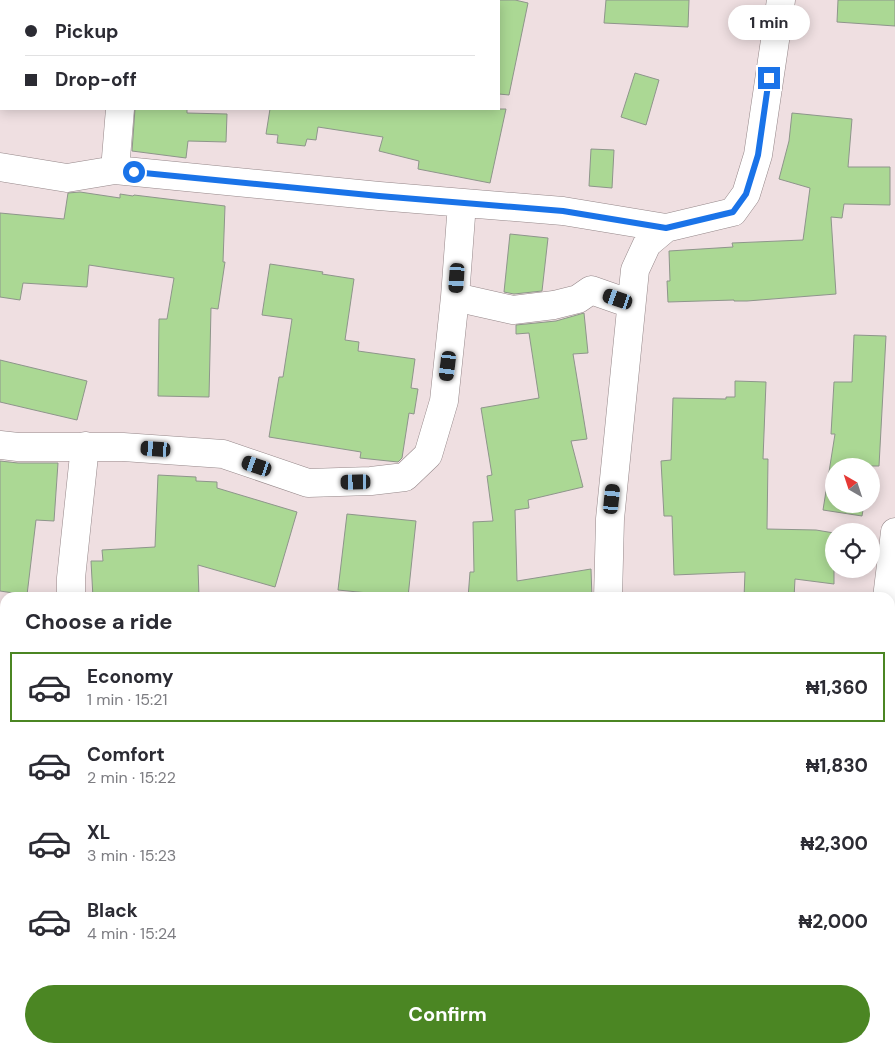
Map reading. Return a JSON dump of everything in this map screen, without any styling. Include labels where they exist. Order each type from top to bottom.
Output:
[{"type":"street","points":[[0,167],[67,178],[115,170],[563,211],[666,228],[733,212],[746,194],[758,155],[781,0]]},
{"type":"street","points":[[115,170],[120,110]]},
{"type":"street","points":[[0,445],[18,447],[85,446],[223,454],[308,483],[371,482],[405,477],[428,455],[444,401],[455,297],[462,203]]},
{"type":"street","points":[[608,592],[610,519],[636,270],[648,244],[666,228]]},
{"type":"street","points":[[455,297],[513,310],[554,305],[578,299],[592,290],[631,304]]},
{"type":"street","points":[[71,592],[85,446]]},
{"type":"street","points":[[888,592],[895,532]]},
{"type":"building","points":[[500,0],[515,0],[528,3],[509,95],[500,94]]},
{"type":"building","points":[[606,0],[689,0],[688,27],[604,23]]},
{"type":"building","points":[[838,0],[895,0],[895,26],[837,22]]},
{"type":"building","points":[[635,73],[659,80],[646,125],[621,117]]},
{"type":"building","points":[[506,109],[490,183],[418,169],[419,161],[379,151],[383,137],[318,127],[316,140],[307,139],[305,146],[277,143],[278,135],[266,134],[270,110]]},
{"type":"building","points":[[135,110],[187,110],[187,113],[227,114],[226,142],[188,141],[186,158],[132,151]]},
{"type":"building","points":[[792,113],[852,119],[848,167],[890,167],[890,205],[844,204],[842,218],[831,217],[836,294],[747,301],[668,302],[667,281],[670,281],[669,251],[733,247],[732,243],[803,240],[810,188],[779,179],[789,141]]},
{"type":"building","points":[[591,149],[614,150],[612,188],[589,186]]},
{"type":"building","points":[[80,192],[120,198],[120,194],[134,195],[225,206],[223,262],[225,262],[218,309],[211,308],[209,397],[158,396],[159,319],[167,319],[174,278],[89,265],[87,287],[23,283],[20,300],[0,297],[0,213],[64,219],[68,193]]},
{"type":"building","points":[[510,234],[548,238],[542,291],[514,294],[504,292]]},
{"type":"building","points":[[270,264],[354,279],[345,340],[359,342],[358,351],[415,359],[411,388],[418,389],[414,414],[409,413],[402,458],[398,462],[360,458],[361,452],[269,437],[279,377],[283,377],[292,319],[262,315]]},
{"type":"building","points":[[584,313],[588,353],[573,354],[587,439],[571,441],[583,487],[528,500],[529,508],[515,510],[517,581],[591,569],[592,592],[468,592],[470,572],[474,572],[473,522],[493,521],[487,476],[492,475],[481,408],[539,398],[529,333],[516,334],[516,325],[556,321]]},
{"type":"building","points":[[854,335],[886,336],[879,458],[831,458],[835,434],[831,434],[834,382],[852,382]]},
{"type":"building","points":[[0,360],[87,381],[77,420],[0,402]]},
{"type":"building","points":[[735,381],[766,382],[763,459],[768,459],[767,529],[825,532],[825,578],[834,578],[834,584],[795,579],[794,592],[744,592],[745,572],[674,575],[672,516],[664,516],[661,461],[671,460],[673,398],[726,399],[726,397],[735,397]]},
{"type":"building","points":[[0,461],[58,463],[54,521],[36,520],[27,592],[0,591]]},
{"type":"building","points":[[158,475],[196,477],[196,481],[217,482],[217,488],[297,512],[275,587],[198,565],[199,592],[93,592],[91,561],[103,561],[102,550],[155,547]]},
{"type":"building","points":[[842,513],[862,513],[862,516]]},
{"type":"building","points":[[347,514],[416,521],[409,592],[338,590]]},
{"type":"route","points":[[134,172],[379,196],[563,211],[666,228],[733,212],[746,194],[758,155],[769,78]]}]
